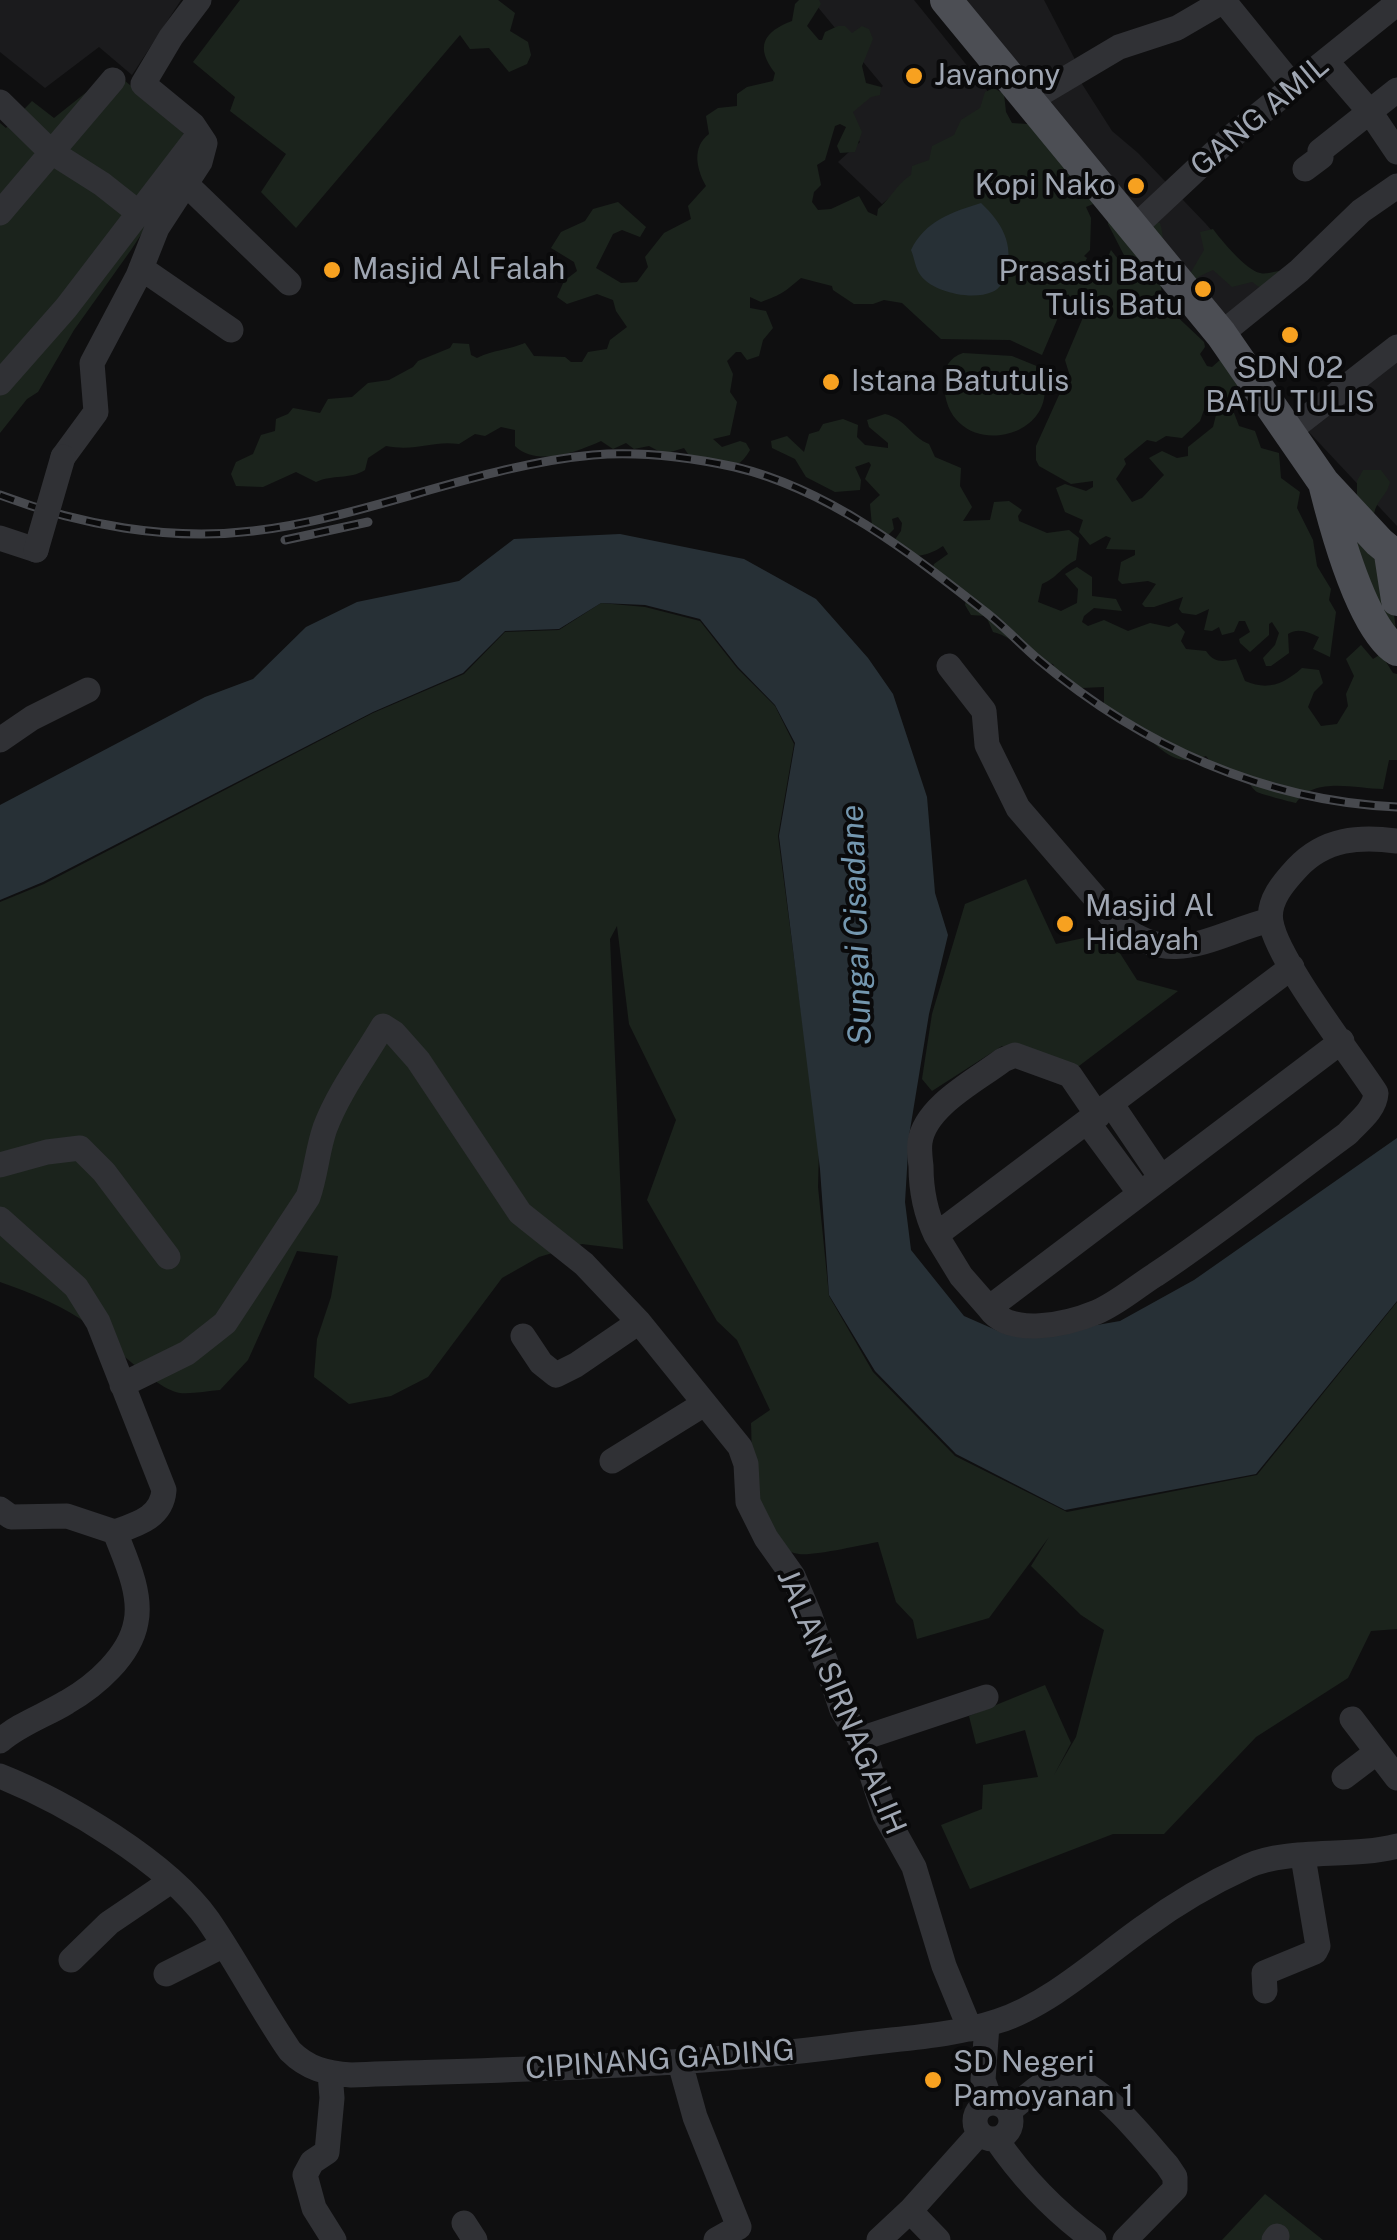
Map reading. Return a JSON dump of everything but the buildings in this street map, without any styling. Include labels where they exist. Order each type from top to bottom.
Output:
[{"type":"main road","points":[[946,0],[1221,334],[1324,483],[1394,556],[1397,600]]},
{"type":"main road","points":[[1324,483],[1337,535],[1368,611],[1378,632],[1397,650]]},
{"type":"street","points":[[0,538],[36,550],[63,457],[96,412],[92,364],[157,228],[200,162],[205,143],[193,124],[143,84],[199,0]]},
{"type":"street","points":[[1028,101],[1118,47],[1164,34],[1224,0],[1292,85]]},
{"type":"street","name":"GANG AMIL","points":[[1134,228],[1381,8]]},
{"type":"street","points":[[1326,61],[1370,112],[1397,152]]},
{"type":"street","points":[[0,214],[113,80]]},
{"type":"street","points":[[1305,170],[1321,158],[1320,152],[1397,90]]},
{"type":"street","points":[[0,102],[50,151],[140,214]]},
{"type":"street","points":[[0,383],[66,308],[193,142]]},
{"type":"street","points":[[186,184],[289,283]]},
{"type":"street","points":[[1221,334],[1299,272],[1361,211],[1397,186]]},
{"type":"street","points":[[141,268],[231,330]]},
{"type":"street","points":[[1288,432],[1397,348]]},
{"type":"street","points":[[949,666],[984,711],[986,745],[1018,808],[1134,938],[1173,949],[1270,920]]},
{"type":"street","points":[[0,740],[32,718],[88,690]]},
{"type":"street","points":[[1160,1176],[1099,1115],[1070,1075],[1015,1054],[933,1114],[920,1141],[925,1212],[961,1276],[989,1308],[1012,1323],[1048,1325],[1100,1311],[1181,1258],[1347,1134],[1376,1103],[1376,1093],[1292,967],[1270,920],[1278,892],[1304,861],[1333,843],[1353,838],[1397,841]]},
{"type":"street","points":[[936,1235],[1292,967]]},
{"type":"street","name":"JALAN SIRNAGALIH","points":[[122,1385],[187,1353],[225,1323],[308,1197],[320,1142],[337,1100],[384,1026],[394,1033],[418,1060],[520,1213],[584,1264],[638,1322],[740,1447],[746,1464],[748,1502],[766,1538],[793,1576],[842,1710],[860,1739],[885,1815],[914,1867],[944,1966],[978,2027]]},
{"type":"street","points":[[989,1308],[1342,1042]]},
{"type":"street","points":[[1099,1115],[1138,1192]]},
{"type":"street","points":[[0,1166],[47,1152],[80,1148],[168,1257]]},
{"type":"street","points":[[0,1219],[76,1287],[98,1322],[164,1490],[156,1513],[115,1532],[68,1516],[11,1517],[0,1509]]},
{"type":"street","points":[[523,1336],[541,1363],[556,1375],[638,1322]]},
{"type":"street","points":[[612,1461],[704,1404]]},
{"type":"street","points":[[0,1741],[97,1681],[124,1649],[137,1620],[131,1576],[115,1532]]},
{"type":"street","points":[[860,1739],[986,1697]]},
{"type":"street","points":[[1352,1719],[1397,1778]]},
{"type":"street","points":[[1344,1778],[1377,1752]]},
{"type":"street","points":[[0,1776],[76,1814],[170,1882],[206,1918],[290,2051],[304,2065],[330,2074],[328,2152],[312,2162],[304,2175],[314,2208],[334,2240]]},
{"type":"street","name":"CIPINANG GADING","points":[[330,2074],[766,2057],[978,2027],[1004,2020],[1078,1978],[1146,1925],[1246,1866],[1268,1858],[1397,1846]]},
{"type":"street","points":[[1266,1991],[1264,1973],[1315,1952],[1318,1946],[1303,1857]]},
{"type":"street","points":[[71,1960],[109,1923],[170,1882]]},
{"type":"street","points":[[166,1974],[224,1945]]},
{"type":"street","points":[[879,2240],[988,2136],[1008,2132],[1012,2118],[983,2080],[978,2027]]},
{"type":"street","points":[[680,2063],[696,2117],[739,2227],[716,2240]]},
{"type":"street","points":[[1000,2106],[1058,2077],[1072,2079],[1106,2100],[1175,2177],[1175,2189],[1126,2240]]},
{"type":"street","points":[[988,2136],[1046,2202],[1094,2240]]},
{"type":"street","points":[[910,2211],[938,2240]]},
{"type":"shaded area","points":[[0,0],[181,0],[132,75],[99,47],[45,88],[0,52]]},
{"type":"shaded area","points":[[240,0],[498,0],[515,13],[510,31],[528,42],[531,55],[527,64],[509,72],[489,48],[470,49],[460,35],[296,228],[261,192],[286,154],[230,111],[235,97],[193,62]]},
{"type":"shaded area","points":[[799,0],[819,0],[821,4],[807,26],[819,40],[838,26],[845,26],[852,33],[862,26],[869,29],[873,39],[862,66],[866,83],[881,87],[880,95],[871,97],[853,112],[862,132],[855,152],[840,153],[837,146],[846,127],[835,126],[825,160],[817,165],[821,185],[812,202],[818,210],[831,209],[859,196],[868,212],[877,216],[878,209],[911,175],[912,166],[929,160],[932,146],[954,135],[961,120],[980,108],[985,92],[994,88],[1004,94],[1012,123],[1027,124],[1044,111],[1105,199],[1086,207],[1091,218],[1090,250],[1078,276],[1101,272],[1111,250],[1121,263],[1126,259],[1108,224],[1108,211],[1160,223],[1162,296],[1155,306],[1169,309],[1204,342],[1200,354],[1207,366],[1212,367],[1228,353],[1243,393],[1232,399],[1217,394],[1207,401],[1200,421],[1182,438],[1147,440],[1124,459],[1126,464],[1116,479],[1132,502],[1142,498],[1164,475],[1149,458],[1162,451],[1177,458],[1188,456],[1188,447],[1213,427],[1216,415],[1234,413],[1239,426],[1255,431],[1261,448],[1279,453],[1281,478],[1300,492],[1297,508],[1313,540],[1317,566],[1331,589],[1329,600],[1336,612],[1330,657],[1313,649],[1319,637],[1296,631],[1288,634],[1289,653],[1266,666],[1263,658],[1275,645],[1279,633],[1272,622],[1269,635],[1250,652],[1239,639],[1250,632],[1245,621],[1239,621],[1234,632],[1222,635],[1219,627],[1204,630],[1209,609],[1196,615],[1182,613],[1179,609],[1183,597],[1145,607],[1142,604],[1156,584],[1122,584],[1118,580],[1121,562],[1135,555],[1135,550],[1106,549],[1111,538],[1106,536],[1090,545],[1079,532],[1083,520],[1065,512],[1056,488],[1065,484],[1086,491],[1093,487],[1093,481],[1071,484],[1039,466],[1036,460],[1036,446],[1069,373],[1065,360],[1087,308],[1076,306],[1068,294],[1042,355],[1010,340],[941,339],[902,303],[884,300],[854,304],[832,286],[801,278],[761,302],[750,297],[750,308],[766,311],[773,328],[763,340],[759,356],[747,360],[736,352],[727,361],[733,374],[730,392],[737,402],[730,435],[713,439],[722,447],[746,443],[750,450],[734,465],[718,466],[712,459],[692,460],[684,448],[664,454],[649,446],[634,449],[626,443],[613,449],[601,441],[569,453],[534,456],[515,446],[515,430],[501,427],[485,436],[475,434],[459,444],[386,446],[368,458],[365,470],[353,475],[316,482],[296,472],[263,487],[236,486],[231,474],[236,462],[253,454],[261,435],[275,431],[276,419],[293,408],[320,413],[328,399],[352,397],[368,383],[389,380],[453,343],[469,344],[471,355],[477,358],[525,343],[534,356],[565,357],[571,362],[582,362],[588,352],[607,349],[610,340],[627,327],[613,300],[597,294],[567,304],[557,297],[564,281],[577,271],[574,262],[551,248],[561,232],[585,221],[593,209],[618,202],[646,227],[640,237],[622,230],[613,234],[596,268],[621,283],[637,282],[648,267],[645,257],[664,233],[691,219],[688,206],[706,186],[697,158],[700,145],[709,134],[706,116],[718,108],[737,106],[737,94],[747,87],[773,81],[775,73],[765,55],[765,41],[774,30],[792,21]]},
{"type":"shaded area","points":[[812,0],[914,0],[998,104],[882,204],[838,162],[860,142],[844,117],[883,86]]},
{"type":"shaded area","points":[[950,0],[1044,0],[1080,69],[1075,73],[1112,131],[1206,224],[1265,292],[1218,333]]},
{"type":"shaded area","points":[[113,71],[165,114],[197,148],[74,330],[38,392],[27,399],[0,433],[0,123],[6,128],[32,101],[54,118]]},
{"type":"shaded area","points":[[1213,229],[1254,271],[1266,274],[1283,270],[1265,291],[1252,282],[1232,287],[1213,270],[1198,277],[1192,285],[1184,284],[1204,250],[1200,232]]},
{"type":"shaded area","points":[[963,353],[1012,356],[1039,367],[1045,392],[1038,413],[1024,427],[1004,434],[983,435],[964,426],[949,409],[944,382],[948,364]]},
{"type":"shaded area","points":[[1397,361],[1397,526],[1308,431]]},
{"type":"shaded area","points":[[885,414],[929,444],[935,457],[961,468],[960,486],[972,507],[963,521],[990,520],[994,502],[1009,501],[1022,510],[1019,521],[1047,533],[1069,530],[1079,538],[1076,560],[1042,584],[1038,602],[1061,611],[1077,603],[1078,589],[1065,574],[1077,567],[1092,577],[1092,596],[1116,599],[1122,611],[1094,608],[1082,622],[1088,626],[1104,620],[1128,631],[1150,623],[1169,627],[1177,623],[1185,632],[1181,641],[1186,649],[1206,651],[1219,661],[1236,659],[1245,681],[1253,684],[1275,684],[1302,668],[1319,670],[1323,683],[1308,707],[1321,726],[1337,724],[1348,706],[1346,694],[1354,676],[1346,659],[1361,645],[1373,659],[1381,654],[1397,674],[1397,760],[1389,760],[1383,789],[1324,787],[1313,789],[1296,803],[1257,792],[1206,756],[1188,760],[1174,757],[1104,711],[1104,687],[1081,688],[1059,677],[1053,664],[1035,659],[993,632],[986,616],[971,615],[965,605],[967,594],[931,572],[934,564],[948,554],[943,546],[923,555],[909,555],[894,541],[901,531],[898,517],[892,519],[894,529],[888,535],[872,526],[870,504],[880,495],[865,479],[869,462],[855,467],[861,480],[860,490],[835,492],[806,477],[795,459],[772,448],[771,441],[787,436],[804,452],[809,434],[819,431],[823,424],[843,419],[858,425],[857,437],[865,445],[888,448],[867,420]]},
{"type":"shaded area","points":[[1363,470],[1381,470],[1390,482],[1374,515],[1357,495],[1357,481]]},
{"type":"shaded area","points":[[1339,524],[1389,573],[1397,648]]},
{"type":"shaded area","points":[[601,603],[645,607],[700,621],[737,668],[775,706],[794,744],[778,836],[819,1148],[818,1187],[829,1296],[873,1372],[955,1456],[1067,1512],[1257,1475],[1397,1302],[1397,1629],[1371,1631],[1348,1678],[1256,1737],[1164,1834],[1113,1834],[970,1889],[941,1825],[982,1809],[983,1785],[1038,1777],[1025,1730],[976,1744],[969,1716],[1045,1685],[1071,1743],[1054,1775],[1076,1737],[1104,1630],[1081,1615],[1031,1566],[1049,1537],[989,1618],[917,1639],[913,1620],[896,1602],[878,1542],[799,1554],[782,1547],[770,1535],[756,1500],[751,1423],[770,1410],[737,1340],[717,1321],[647,1200],[676,1120],[629,1024],[617,926],[610,939],[623,1249],[582,1244],[539,1257],[502,1278],[428,1377],[391,1396],[349,1404],[314,1377],[317,1339],[331,1297],[338,1256],[297,1251],[248,1360],[220,1390],[195,1393],[170,1390],[79,1318],[0,1282],[0,902],[44,884],[373,713],[464,674],[505,632],[559,630]]},
{"type":"shaded area","points":[[1026,879],[1056,944],[1107,933],[1137,980],[1178,991],[1071,1072],[1002,1046],[932,1091],[922,1079],[932,1014],[965,904]]},
{"type":"shaded area","points":[[1265,2194],[1323,2240],[1222,2240]]},
{"type":"water","points":[[981,203],[1001,227],[1007,244],[1003,282],[992,292],[974,296],[942,290],[924,280],[911,250],[917,240],[940,219]]},
{"type":"water","name":"Sungai Cisadane","points":[[620,534],[744,559],[816,599],[868,658],[893,694],[927,797],[935,893],[948,935],[929,1014],[909,1136],[905,1202],[911,1250],[964,1316],[1005,1334],[1051,1333],[1120,1321],[1194,1280],[1397,1138],[1397,1301],[1256,1474],[1065,1510],[956,1454],[875,1371],[829,1295],[820,1169],[779,836],[795,743],[775,705],[700,619],[645,605],[601,603],[559,629],[505,631],[463,673],[373,712],[43,882],[0,900],[0,805],[205,697],[253,679],[306,627],[357,602],[459,581],[514,539]]},
{"type":"railway","points":[[0,495],[61,515],[124,528],[221,534],[338,515],[508,469],[593,455],[664,456],[735,467],[803,490],[866,525],[983,610],[1078,691],[1162,743],[1206,764],[1299,794],[1397,807]]},
{"type":"railway","points":[[285,540],[368,522]]},
{"type":"place","name":"Javanony","points":[[914,76]]},
{"type":"place","name":"Kopi Nako","points":[[1136,186]]},
{"type":"place","name":"Masjid Al Falah","points":[[332,270]]},
{"type":"place","name":"Prasasti Batu Tulis Batu","points":[[1203,289]]},
{"type":"place","name":"SDN 02 BATU TULIS","points":[[1290,335]]},
{"type":"place","name":"Istana Batutulis","points":[[831,382]]},
{"type":"place","name":"Masjid Al Hidayah","points":[[1065,924]]},
{"type":"place","name":"SD Negeri Pamoyanan 1","points":[[933,2080]]}]
